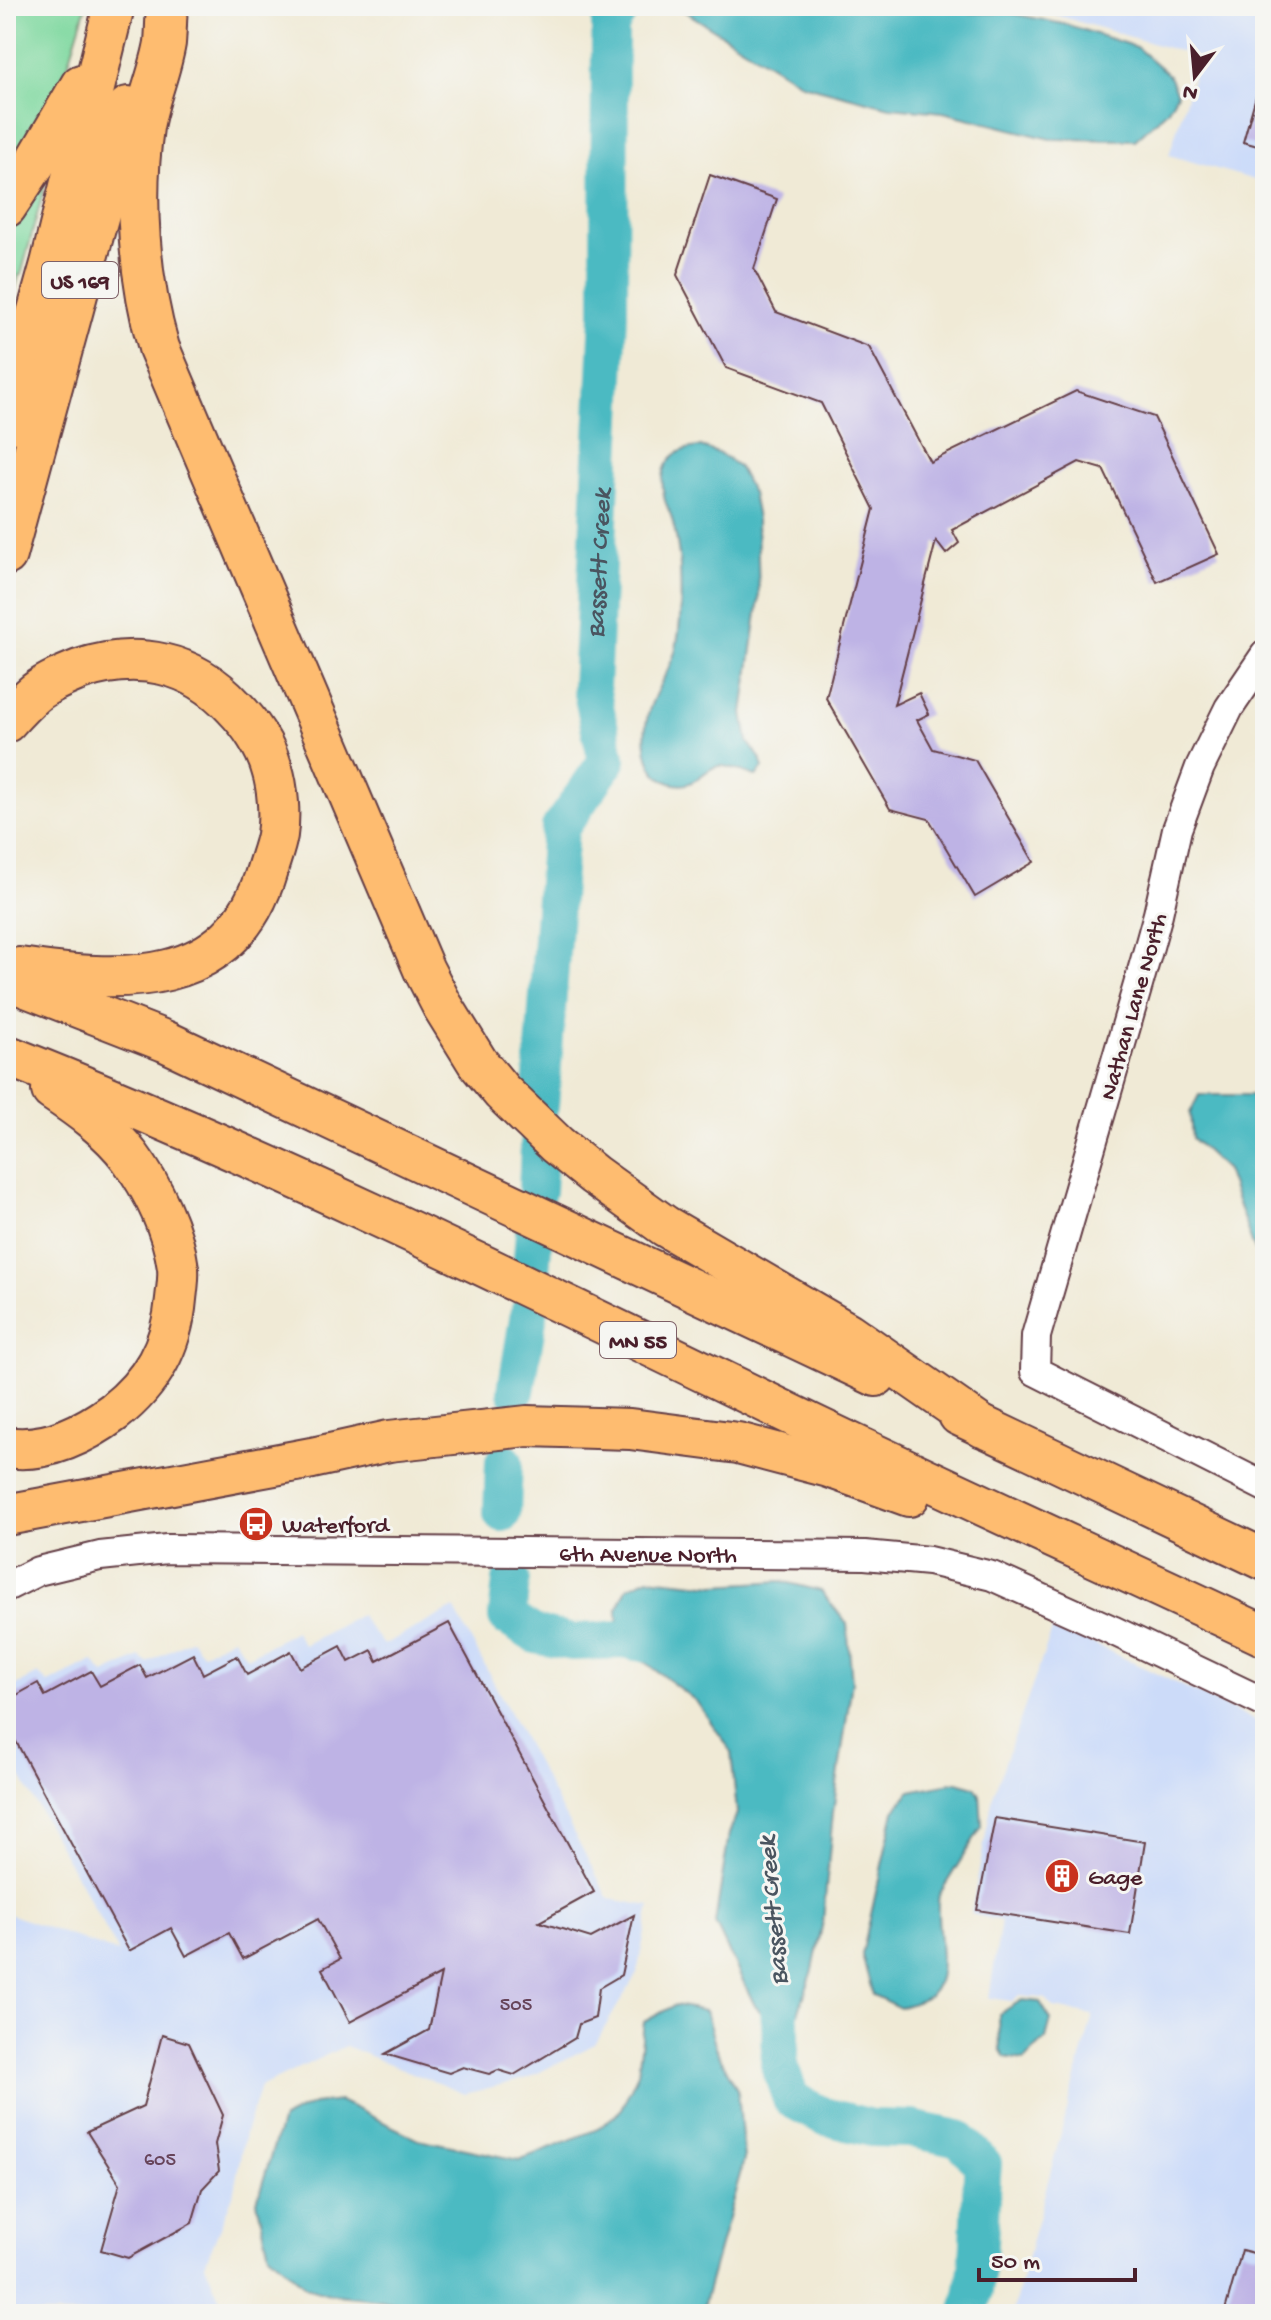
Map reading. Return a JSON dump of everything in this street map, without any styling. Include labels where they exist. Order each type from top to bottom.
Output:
[{"type":"highway","name":"US 169","points":[[6,425],[51,264],[114,6]]},
{"type":"highway","name":"US 169","points":[[6,555],[153,6]]},
{"type":"highway","points":[[167,6],[164,44],[143,128],[139,235],[151,321],[159,348],[290,659],[424,970],[442,1005],[478,1063],[502,1092],[557,1145],[594,1175],[665,1226],[848,1333],[983,1427]]},
{"type":"highway","points":[[6,207],[104,47]]},
{"type":"highway","points":[[6,722],[36,691],[73,672],[116,660],[162,664],[211,684],[245,718],[272,767],[277,810],[277,834],[257,896],[233,933],[205,957],[185,965],[136,976],[109,978],[6,966]]},
{"type":"highway","points":[[6,979],[165,1041],[1265,1560]]},
{"type":"highway","name":"MN 55","points":[[6,1055],[123,1103],[449,1250],[859,1447],[1265,1636]]},
{"type":"highway","points":[[6,1065],[73,1104],[128,1155],[157,1200],[178,1269],[169,1341],[153,1373],[139,1391],[101,1421],[64,1441],[27,1448],[6,1447]]},
{"type":"highway","points":[[6,1515],[389,1441],[495,1428],[555,1425],[702,1437],[777,1452],[1119,1567]]},
{"type":"street","name":"Nathan Lane North","points":[[1265,655],[1229,708],[1200,767],[1177,829],[1152,937],[1036,1336],[1035,1371],[1265,1487]]},
{"type":"street","name":"6th Avenue North","points":[[6,1587],[38,1571],[100,1556],[167,1549],[865,1555],[929,1561],[992,1576],[1265,1703]]},
{"type":"shaded area","points":[[1025,6],[1265,6],[1265,183],[1169,155],[1199,57]]},
{"type":"shaded area","points":[[454,1608],[609,1899],[650,1906],[637,1973],[595,2044],[528,2078],[465,2094],[345,2046],[260,2087],[245,2133],[233,2195],[205,2264],[228,2314],[6,2314],[6,1913],[119,1953],[6,1750],[6,1691],[38,1674],[48,1683],[93,1661],[104,1674],[140,1657],[148,1663],[191,1639],[202,1654],[233,1637],[247,1657],[295,1631],[303,1645],[360,1615],[383,1645]]},
{"type":"shaded area","points":[[1054,1625],[1265,1725],[1265,2314],[1012,2314],[1093,2015],[1054,2008],[1044,1998],[1019,1996],[1012,2001],[989,1998],[1001,1921],[971,1914],[993,1796]]},
{"type":"green space","points":[[6,6],[86,6],[60,91],[6,188]]},
{"type":"green space","points":[[46,181],[19,275],[6,327],[6,219]]},
{"type":"water","points":[[676,6],[942,6],[972,13],[1010,13],[1068,25],[1136,47],[1168,74],[1177,94],[1167,111],[1135,140],[1050,139],[943,112],[890,107],[802,84]]},
{"type":"water","points":[[701,447],[720,454],[738,466],[752,493],[757,519],[759,599],[743,713],[748,742],[763,768],[756,776],[719,766],[691,783],[679,785],[661,778],[654,770],[645,740],[647,718],[675,652],[680,621],[679,555],[665,499],[663,476],[675,455]]},
{"type":"water","points":[[1199,1095],[1265,1095],[1265,1272],[1226,1170],[1192,1138],[1190,1113]]},
{"type":"water","points":[[648,1578],[715,1585],[781,1581],[821,1591],[847,1624],[852,1682],[833,1812],[823,1921],[813,1970],[788,2042],[755,2006],[715,1923],[729,1834],[737,1813],[731,1751],[696,1701],[621,1644],[617,1610],[627,1588]]},
{"type":"water","points":[[957,1782],[975,1787],[980,1795],[982,1826],[939,1895],[941,1961],[936,1986],[927,1997],[900,2008],[873,1995],[862,1955],[894,1811],[910,1791]]},
{"type":"water","points":[[1022,2000],[1040,2002],[1051,2020],[1046,2039],[1024,2060],[1005,2057],[1000,2049],[999,2014]]},
{"type":"water","points":[[675,2005],[705,2011],[718,2053],[738,2091],[744,2160],[701,2314],[456,2314],[329,2294],[306,2287],[269,2254],[257,2201],[282,2119],[313,2104],[340,2101],[418,2139],[519,2160],[598,2129],[620,2111],[638,2073],[644,2022]]},
{"type":"building","points":[[1260,82],[1265,82],[1265,148],[1243,142]]},
{"type":"building","points":[[710,175],[777,199],[754,269],[776,312],[869,347],[930,462],[1076,391],[1154,417],[1219,554],[1157,582],[1103,469],[1079,462],[952,530],[959,543],[946,554],[936,541],[894,705],[919,693],[929,714],[917,720],[933,749],[975,760],[1034,862],[975,897],[929,819],[890,809],[826,698],[874,509],[821,403],[726,368],[677,275]]},
{"type":"building","points":[[449,1623],[594,1892],[539,1922],[591,1938],[634,1915],[621,1975],[599,1988],[595,2018],[579,2024],[575,2038],[514,2075],[498,2070],[489,2074],[463,2067],[449,2073],[385,2054],[429,2030],[441,1974],[350,2022],[322,1969],[340,1959],[318,1919],[243,1959],[229,1933],[186,1956],[171,1928],[129,1951],[6,1723],[6,1701],[38,1683],[45,1696],[91,1671],[100,1686],[140,1665],[147,1678],[193,1654],[203,1674],[237,1656],[247,1675],[291,1651],[300,1668],[341,1646],[349,1662],[372,1650],[377,1661]]},
{"type":"building","name":"Gage","points":[[995,1818],[1145,1842],[1130,1934],[977,1910]]},
{"type":"building","points":[[162,2035],[189,2043],[223,2115],[215,2144],[219,2171],[202,2189],[192,2223],[128,2258],[101,2250],[120,2184],[87,2132],[143,2106]]},
{"type":"building","points":[[1242,2250],[1265,2256],[1265,2314],[1224,2314]]},
{"type":"waterway","name":"Bassett Creek","points":[[540,1106],[560,828],[607,761],[591,688],[609,314],[610,25],[622,6]]},
{"type":"waterway","name":"Bassett Creek","points":[[537,1191],[539,1145]]},
{"type":"waterway","name":"Bassett Creek","points":[[531,1272],[534,1232]]},
{"type":"waterway","name":"Bassett Creek","points":[[516,1391],[529,1313]]},
{"type":"waterway","name":"Bassett Creek","points":[[502,1513],[504,1462]]},
{"type":"waterway","name":"Bassett Creek","points":[[511,1581],[507,1617],[536,1635],[573,1642],[621,1640],[672,1647]]},
{"type":"waterway","name":"Bassett Creek","points":[[777,1985],[781,2035],[779,2064],[791,2099],[823,2116],[872,2128],[912,2129],[959,2139],[983,2164],[978,2259],[968,2314]]},
{"type":"place","name":"Waterford","points":[[256,1524]]},
{"type":"place","name":"Gage","points":[[1062,1876]]}]
